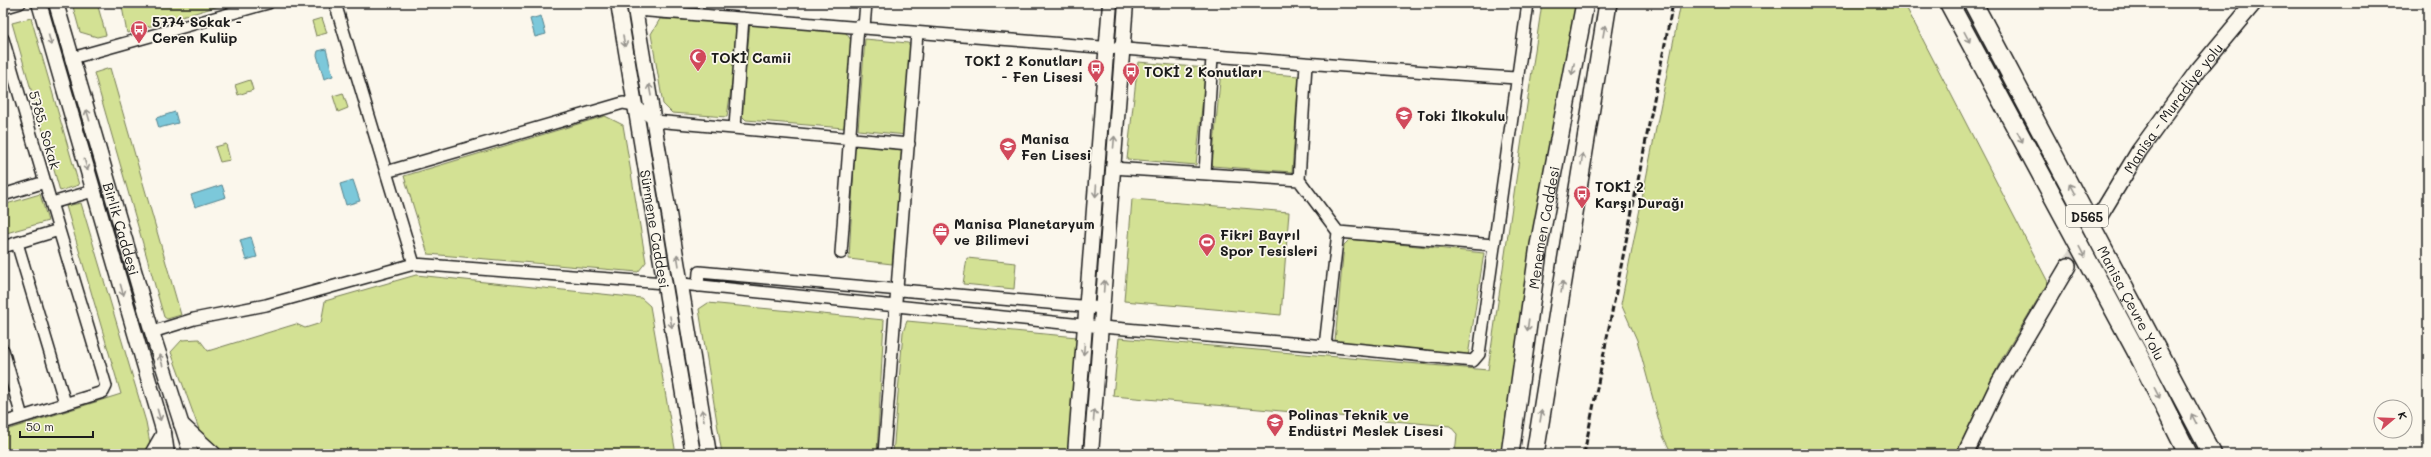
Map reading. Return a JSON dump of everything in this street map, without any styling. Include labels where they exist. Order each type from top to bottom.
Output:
[{"type":"highway","name":"Manisa Çevre Yolu","points":[[1949,3],[2140,358],[2188,454]]},
{"type":"highway","name":"Manisa Çevre Yolu","points":[[1973,3],[2212,454]]},
{"type":"main road","name":"Menemen Caddesi","points":[[1510,454],[1539,245],[1585,3]]},
{"type":"main road","name":"Menemen Caddesi","points":[[1535,454],[1608,3]]},
{"type":"main road","name":"Manisa - Muradiye yolu","points":[[2098,219],[2139,151],[2198,70],[2254,3]]},
{"type":"main road","points":[[1965,454],[2000,381],[2068,266]]},
{"type":"street","points":[[3,8],[20,3]]},
{"type":"street","name":"Birlik Caddesi","points":[[39,3],[164,433],[167,454]]},
{"type":"street","name":"Birlik Caddesi","points":[[56,3],[152,332],[191,454]]},
{"type":"street","points":[[72,58],[268,3]]},
{"type":"street","points":[[335,3],[414,264]]},
{"type":"street","name":"Sürmene Caddesi","points":[[618,3],[693,454]]},
{"type":"street","points":[[841,253],[861,26],[866,3]]},
{"type":"street","points":[[1075,454],[1110,3]]},
{"type":"street","points":[[1091,454],[1126,3]]},
{"type":"street","points":[[682,284],[1086,324],[1102,327],[1325,346],[1473,361],[1479,354],[1516,78],[1528,3]]},
{"type":"street","points":[[635,6],[743,18],[861,26],[918,33],[1123,50],[1516,78]]},
{"type":"street","name":"Sürmene Caddesi","points":[[635,6],[709,454]]},
{"type":"street","points":[[735,127],[743,18]]},
{"type":"street","points":[[884,454],[918,33]]},
{"type":"street","name":"5785. Sokak","points":[[3,39],[106,386],[103,392],[3,423]]},
{"type":"street","points":[[1205,173],[1212,57]]},
{"type":"street","points":[[1306,64],[1299,180],[1338,232],[1325,346]]},
{"type":"street","points":[[386,172],[623,103],[635,105],[655,121],[735,127],[909,144]]},
{"type":"street","points":[[1112,168],[1299,180]]},
{"type":"street","points":[[3,195],[45,182]]},
{"type":"street","points":[[52,203],[93,191]]},
{"type":"street","points":[[3,247],[59,230]]},
{"type":"street","points":[[1338,232],[1494,245]]},
{"type":"street","points":[[17,243],[65,403]]},
{"type":"street","points":[[152,332],[194,319],[266,305],[414,264],[664,283]]},
{"type":"street","points":[[698,286],[699,272],[1103,308]]},
{"type":"street","points":[[3,350],[22,417]]},
{"type":"street","points":[[181,424],[214,454]]},
{"type":"street","points":[[152,454],[164,433]]},
{"type":"green space","points":[[72,3],[97,3],[106,35],[97,37],[80,32]]},
{"type":"green space","points":[[136,3],[229,3],[127,33],[122,7]]},
{"type":"green space","points":[[1542,3],[1576,3],[1566,55],[1502,454],[1455,454],[1457,434],[1450,426],[1113,396],[1119,338],[1488,370]]},
{"type":"green space","points":[[1681,3],[1904,3],[2048,282],[2000,362],[1956,454],[1672,454],[1663,436],[1637,340],[1621,304]]},
{"type":"green space","points":[[31,18],[79,185],[60,191],[12,23]]},
{"type":"green space","points":[[322,18],[327,33],[316,36],[312,21]]},
{"type":"green space","points":[[660,19],[730,22],[739,32],[727,117],[672,113],[663,104],[651,34]]},
{"type":"green space","points":[[750,24],[844,30],[853,43],[844,128],[746,120],[741,115]]},
{"type":"green space","points":[[865,39],[908,43],[912,49],[906,135],[858,130]]},
{"type":"green space","points":[[1138,62],[1206,68],[1196,165],[1127,159]]},
{"type":"green space","points":[[110,68],[181,315],[167,319],[164,317],[94,73]]},
{"type":"green space","points":[[1221,70],[1299,76],[1292,172],[1212,166]]},
{"type":"green space","points":[[250,80],[253,90],[238,95],[235,85]]},
{"type":"green space","points":[[343,93],[348,108],[338,112],[333,96]]},
{"type":"green space","points":[[605,116],[623,125],[646,262],[638,272],[428,254],[404,176]]},
{"type":"green space","points":[[226,144],[230,160],[220,162],[215,147]]},
{"type":"green space","points":[[855,145],[903,150],[892,264],[849,259]]},
{"type":"green space","points":[[40,194],[48,221],[3,234],[3,205]]},
{"type":"green space","name":"Fikri Bayrıl Spor Tesisleri","points":[[1132,199],[1289,212],[1281,315],[1124,301]]},
{"type":"green space","points":[[81,203],[146,422],[150,443],[146,454],[3,454],[3,431],[121,394],[66,206]]},
{"type":"green space","points":[[1350,239],[1484,253],[1468,356],[1335,341],[1344,245]]},
{"type":"green space","points":[[967,258],[1016,263],[1014,289],[963,284]]},
{"type":"green space","points":[[416,275],[641,298],[650,306],[676,454],[224,454],[200,432],[171,352],[182,340],[199,339],[208,351],[296,324],[305,328],[321,323],[325,301]]},
{"type":"green space","points":[[708,303],[884,320],[877,454],[722,454],[699,309]]},
{"type":"green space","points":[[907,321],[1077,337],[1068,454],[893,454],[903,332]]},
{"type":"green space","points":[[1381,450],[1426,454],[1380,454]]},
{"type":"water","points":[[541,16],[546,34],[535,37],[530,19]]},
{"type":"water","points":[[326,49],[333,76],[324,79],[317,55],[318,51]]},
{"type":"water","points":[[175,112],[178,123],[159,128],[156,118]]},
{"type":"water","points":[[353,180],[360,201],[346,205],[340,184]]},
{"type":"water","points":[[222,185],[226,197],[195,207],[191,195]]},
{"type":"water","points":[[251,237],[257,257],[246,260],[240,240]]},
{"type":"tunnel","points":[[2068,266],[2098,220]]},
{"type":"railway","points":[[1584,454],[1673,3]]},
{"type":"place","name":"5774 Sokak - Ceren Kulüp","points":[[139,44]]},
{"type":"place","name":"TOKİ Camii","points":[[698,72]]},
{"type":"place","name":"TOKİ 2 Konutları - Fen Lisesi","points":[[1096,83]]},
{"type":"place","name":"TOKİ 2 Konutları","points":[[1131,86]]},
{"type":"place","name":"Toki İlkokulu","points":[[1404,130]]},
{"type":"place","name":"Manisa Fen Lisesi","points":[[1008,161]]},
{"type":"place","name":"TOKİ 2 Karşı Durağı","points":[[1582,209]]},
{"type":"place","name":"Manisa Planetaryum ve Bilimevi","points":[[941,246]]},
{"type":"place","name":"Fikri Bayrıl Spor Tesisleri","points":[[1207,257]]},
{"type":"place","name":"Polinas Teknik ve Endüstri Meslek Lisesi","points":[[1275,437]]}]
